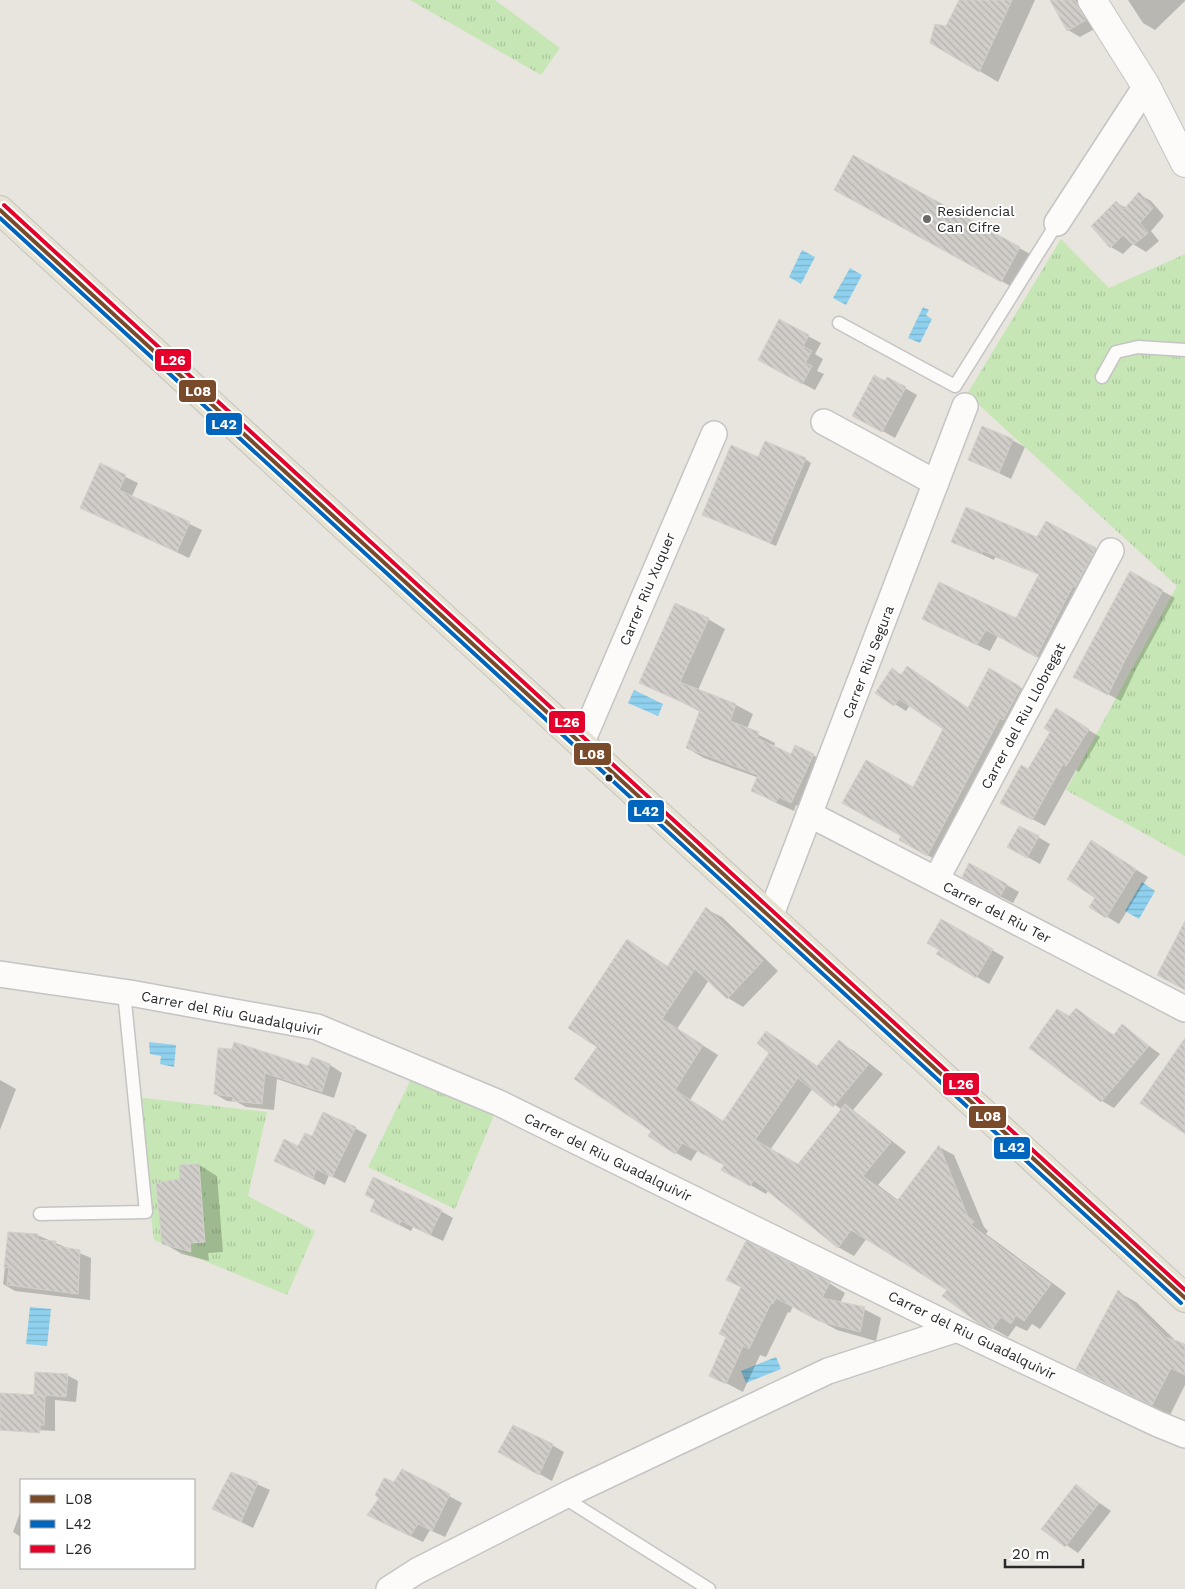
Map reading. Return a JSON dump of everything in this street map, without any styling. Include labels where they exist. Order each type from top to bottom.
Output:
[{"type":"main road","points":[[0,210],[1185,1298]]},
{"type":"street","points":[[1092,0],[1146,86],[1185,163]]},
{"type":"street","points":[[1057,223],[1146,86]]},
{"type":"street","name":"Carrer Riu Segura","points":[[770,917],[965,406]]},
{"type":"street","points":[[824,422],[936,483]]},
{"type":"street","name":"Carrer Riu Xuquer","points":[[581,744],[714,434]]},
{"type":"street","name":"Carrer del Riu Llobregat","points":[[936,880],[1111,552]]},
{"type":"street","name":"Carrer del Riu Ter","points":[[809,814],[1185,1009]]},
{"type":"street","name":"Carrer del Riu Guadalquivir","points":[[0,974],[124,992],[317,1027],[499,1103],[958,1329],[1185,1435]]},
{"type":"street","points":[[389,1589],[420,1569],[562,1497],[828,1370],[958,1329]]},
{"type":"lane","points":[[839,323],[954,386],[1057,223]]},
{"type":"lane","points":[[1102,377],[1116,352],[1138,347],[1185,350]]},
{"type":"lane","points":[[40,1214],[146,1212],[124,992]]},
{"type":"lane","points":[[562,1497],[709,1589]]},
{"type":"green space","points":[[410,0],[495,0],[560,48],[541,75]]},
{"type":"green space","points":[[1061,239],[1109,288],[1185,254],[1185,856],[1066,790],[1177,586],[967,394]]},
{"type":"green space","points":[[416,1069],[499,1103],[455,1209],[368,1167]]},
{"type":"green space","points":[[135,1097],[267,1112],[248,1196],[315,1231],[287,1295],[154,1240]]},
{"type":"water","points":[[802,250],[815,257],[801,284],[789,277]]},
{"type":"water","points":[[850,268],[862,275],[846,305],[833,298]]},
{"type":"water","points":[[923,307],[929,310],[926,315],[932,319],[920,343],[908,338]]},
{"type":"water","points":[[634,690],[663,704],[658,716],[628,703]]},
{"type":"water","points":[[1142,882],[1155,891],[1139,919],[1125,911]]},
{"type":"water","points":[[149,1042],[176,1045],[174,1067],[160,1064],[161,1056],[150,1054]]},
{"type":"water","points":[[30,1307],[51,1309],[47,1346],[26,1344]]},
{"type":"water","points":[[776,1357],[781,1369],[746,1383],[741,1371]]},
{"type":"building","points":[[959,0],[1012,0],[979,72],[930,43],[935,24],[946,26]]},
{"type":"building","points":[[1050,0],[1075,0],[1086,20],[1067,31]]},
{"type":"building","name":"Residencial Can Cifre","points":[[853,155],[1020,247],[1001,282],[834,190]]},
{"type":"building","points":[[1139,192],[1153,208],[1140,223],[1148,233],[1133,245],[1123,235],[1110,248],[1091,226],[1116,201],[1124,209]]},
{"type":"building","points":[[779,319],[809,335],[803,346],[812,351],[805,363],[812,366],[802,384],[758,360]]},
{"type":"building","points":[[874,375],[885,381],[887,377],[906,387],[882,432],[852,416]]},
{"type":"building","points":[[982,426],[1013,439],[999,473],[968,460]]},
{"type":"building","points":[[765,441],[806,458],[770,543],[702,515],[731,445],[758,457]]},
{"type":"building","points":[[100,463],[126,475],[119,490],[190,522],[177,552],[80,508]]},
{"type":"building","points":[[966,507],[1037,537],[1046,521],[1096,548],[1075,587],[1073,586],[1036,657],[986,630],[977,645],[922,619],[939,582],[1016,618],[1039,574],[983,551],[981,554],[951,542]]},
{"type":"building","points":[[1130,571],[1163,590],[1108,695],[1073,677]]},
{"type":"building","points":[[675,603],[709,618],[680,682],[736,704],[730,721],[759,732],[757,738],[791,754],[795,745],[814,754],[791,803],[779,797],[776,802],[751,791],[758,775],[686,748],[700,710],[639,683]]},
{"type":"building","points":[[907,666],[968,708],[989,668],[1021,687],[1003,720],[1000,718],[927,856],[899,840],[901,836],[842,803],[866,760],[913,787],[943,729],[899,699],[894,706],[875,693],[892,668],[901,675]]},
{"type":"building","points":[[1056,708],[1089,729],[1066,766],[1063,764],[1032,820],[1000,803],[1021,765],[1028,769],[1050,732],[1044,728]]},
{"type":"building","points":[[1019,826],[1039,836],[1027,858],[1007,847]]},
{"type":"building","points":[[1091,840],[1136,869],[1106,918],[1089,907],[1095,898],[1067,879]]},
{"type":"building","points":[[969,863],[1007,884],[1000,897],[962,877]]},
{"type":"building","points":[[706,907],[763,961],[727,999],[695,969],[662,1019],[703,1045],[675,1090],[723,1121],[769,1053],[757,1043],[766,1031],[817,1066],[839,1040],[868,1065],[833,1107],[798,1078],[755,1140],[798,1164],[845,1104],[891,1142],[863,1176],[897,1201],[939,1145],[968,1217],[974,1221],[971,1225],[1051,1284],[1024,1321],[1016,1315],[1011,1324],[1001,1317],[992,1329],[981,1325],[942,1296],[947,1290],[851,1230],[838,1248],[754,1180],[750,1186],[721,1170],[724,1165],[682,1143],[675,1154],[648,1136],[651,1131],[574,1079],[597,1047],[568,1028],[627,939],[667,967]]},
{"type":"building","points":[[941,919],[993,949],[976,978],[936,954],[939,950],[927,943]]},
{"type":"building","points":[[1185,921],[1185,990],[1157,975]]},
{"type":"building","points":[[1076,1008],[1113,1036],[1122,1024],[1149,1046],[1101,1102],[1029,1048],[1057,1009],[1069,1016]]},
{"type":"building","points":[[1185,1038],[1185,1134],[1140,1103]]},
{"type":"building","points":[[234,1042],[308,1066],[312,1057],[330,1064],[322,1092],[265,1073],[262,1104],[232,1101],[233,1097],[214,1094],[218,1048],[232,1049]]},
{"type":"building","points":[[323,1112],[356,1127],[332,1177],[316,1169],[313,1179],[274,1161],[284,1139],[298,1146],[305,1133],[312,1136]]},
{"type":"building","points":[[199,1164],[205,1242],[190,1243],[191,1252],[162,1244],[156,1183],[180,1179],[179,1165]]},
{"type":"building","points":[[373,1177],[442,1210],[430,1235],[401,1221],[399,1225],[370,1211],[375,1200],[365,1195]]},
{"type":"building","points":[[8,1232],[38,1234],[38,1240],[56,1241],[56,1246],[80,1250],[78,1294],[7,1285],[9,1267],[4,1268]]},
{"type":"building","points":[[746,1241],[830,1282],[822,1298],[865,1307],[860,1332],[819,1321],[776,1298],[773,1304],[771,1303],[749,1349],[743,1346],[726,1384],[709,1376],[726,1337],[719,1334],[741,1287],[726,1280]]},
{"type":"building","points":[[1118,1290],[1166,1337],[1185,1344],[1185,1375],[1171,1368],[1152,1405],[1076,1369]]},
{"type":"building","points":[[35,1372],[68,1374],[66,1397],[45,1395],[44,1425],[40,1425],[40,1433],[0,1430],[0,1393],[39,1395],[34,1394]]},
{"type":"building","points":[[513,1425],[553,1444],[539,1475],[498,1452]]},
{"type":"building","points":[[402,1469],[450,1494],[432,1531],[418,1524],[410,1536],[367,1515],[379,1498],[375,1495],[384,1478],[394,1482]]},
{"type":"building","points":[[231,1472],[258,1482],[241,1522],[212,1509]]},
{"type":"building","points":[[1076,1484],[1099,1503],[1065,1547],[1041,1529]]},
{"type":"transit line","name":"L26","points":[[4,205],[1185,1290]]},
{"type":"transit line","name":"L08","points":[[0,210],[1185,1298]]},
{"type":"transit line","name":"L42","points":[[0,218],[1181,1303]]},
{"type":"place","name":"Residencial Can Cifre","points":[[927,219]]}]
